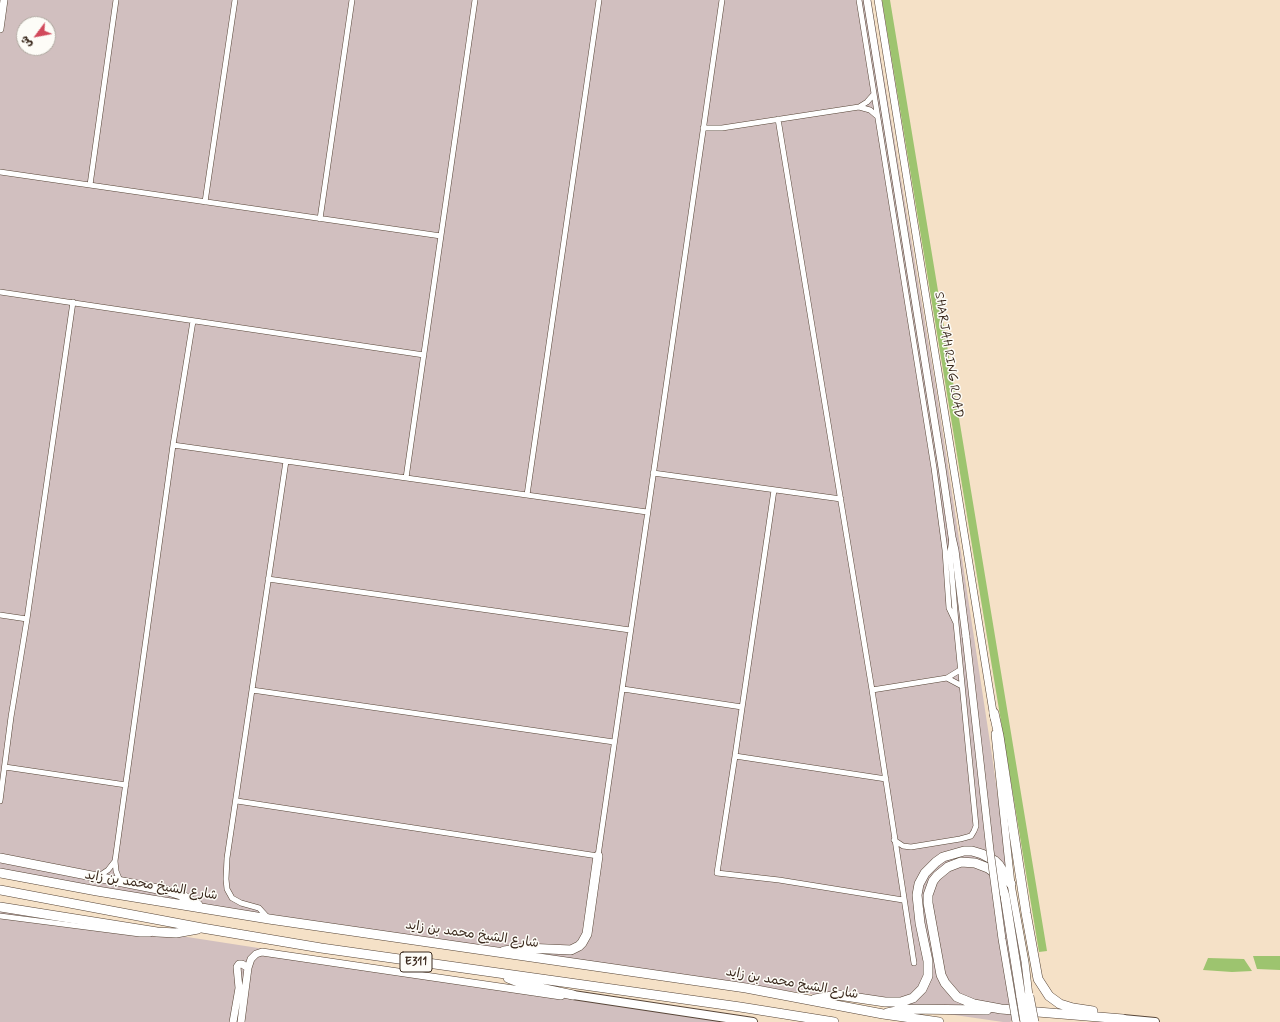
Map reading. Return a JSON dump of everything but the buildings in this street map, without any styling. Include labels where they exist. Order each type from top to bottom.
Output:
[{"type":"highway","points":[[994,713],[1038,979],[1041,986],[1049,996],[1060,1004],[1083,1010],[1107,1013],[1123,1019]]},
{"type":"highway","points":[[810,1000],[838,995],[885,1002],[901,1002],[913,998],[922,989],[928,976],[928,961],[920,923],[917,895],[919,884],[925,873],[943,857],[964,851],[972,851],[982,854],[999,865],[1011,884]]},
{"type":"highway","points":[[499,952],[516,948],[571,950],[579,946],[587,934],[598,856]]},
{"type":"highway","points":[[1,858],[174,893],[187,898],[202,908]]},
{"type":"highway","points":[[1034,1022],[1025,996],[1005,896],[1000,880],[996,874],[988,868],[975,863],[961,862],[948,867],[933,881],[928,895],[930,920],[941,975],[950,991],[957,997],[974,1004],[1000,1009],[1123,1019]]},
{"type":"highway","name":"شارع الشيخ محمد بن زايد","points":[[0,873],[97,891],[269,919],[746,988],[883,1014],[939,1022]]},
{"type":"highway","name":"E311","points":[[0,890],[202,928],[321,948],[740,1007],[834,1022]]},
{"type":"highway","points":[[0,907],[157,932],[176,933],[202,928]]},
{"type":"highway","points":[[498,974],[526,985],[573,996]]},
{"type":"highway","points":[[1025,996],[1025,1022]]},
{"type":"highway","points":[[883,1014],[906,1009],[964,1011],[1000,1009]]},
{"type":"main road","points":[[573,996],[752,1022]]},
{"type":"main road","points":[[1123,1019],[1155,1022]]},
{"type":"street","points":[[0,29],[4,0]]},
{"type":"street","points":[[90,185],[116,0]]},
{"type":"street","points":[[205,202],[235,0]]},
{"type":"street","points":[[320,219],[352,0]]},
{"type":"street","points":[[406,478],[475,0]]},
{"type":"street","points":[[527,495],[599,0]]},
{"type":"street","points":[[236,801],[598,856],[722,0]]},
{"type":"street","points":[[859,0],[934,468],[944,545],[949,608],[956,623]]},
{"type":"street","points":[[867,0],[955,550],[990,857],[1016,1022]]},
{"type":"street","name":"SHARJAH RING ROAD","points":[[878,0],[994,713],[996,746],[1011,884],[1025,962],[1025,996]]},
{"type":"street","points":[[703,128],[722,128],[859,107],[867,102],[874,94]]},
{"type":"street","points":[[859,107],[870,110],[877,117]]},
{"type":"street","points":[[778,119],[872,690],[914,963]]},
{"type":"street","points":[[0,172],[284,212],[320,219],[441,236]]},
{"type":"street","points":[[0,292],[424,355]]},
{"type":"street","points":[[0,801],[11,717],[27,619],[73,302]]},
{"type":"street","points":[[120,882],[116,872],[115,861],[173,445],[193,321]]},
{"type":"street","points":[[173,445],[647,512]]},
{"type":"street","points":[[269,919],[259,908],[241,903],[232,898],[227,889],[226,879],[227,858],[286,461]]},
{"type":"street","points":[[653,473],[841,500]]},
{"type":"street","points":[[774,490],[717,873],[779,880],[904,900]]},
{"type":"street","points":[[894,840],[903,846],[911,847],[966,838],[971,836],[974,831],[976,821],[960,670],[950,552],[952,537]]},
{"type":"street","points":[[268,578],[630,630]]},
{"type":"street","points":[[0,615],[27,619]]},
{"type":"street","points":[[872,690],[947,678],[960,670]]},
{"type":"street","points":[[947,678],[962,686]]},
{"type":"street","points":[[623,689],[742,707]]},
{"type":"street","points":[[252,690],[614,742]]},
{"type":"street","points":[[735,756],[886,779]]},
{"type":"street","points":[[5,767],[126,785]]},
{"type":"street","points":[[98,877],[108,870],[115,861]]},
{"type":"street","points":[[0,916],[140,934],[157,932]]},
{"type":"street","points":[[241,1022],[248,968],[254,956],[265,952],[553,995],[573,996]]},
{"type":"street","points":[[233,1022],[239,988],[237,967],[238,965],[242,964],[248,968]]},
{"type":"shaded area","points":[[0,0],[871,0],[936,388],[1029,1012],[1010,1022],[0,877]]},
{"type":"shaded area","points":[[0,908],[736,1022],[0,1022]]},
{"type":"green space","points":[[882,0],[890,0],[1047,951],[1039,952]]},
{"type":"green space","points":[[1253,956],[1280,956],[1280,970],[1257,969]]},
{"type":"green space","points":[[1208,958],[1244,959],[1252,971],[1232,972],[1203,970]]}]
